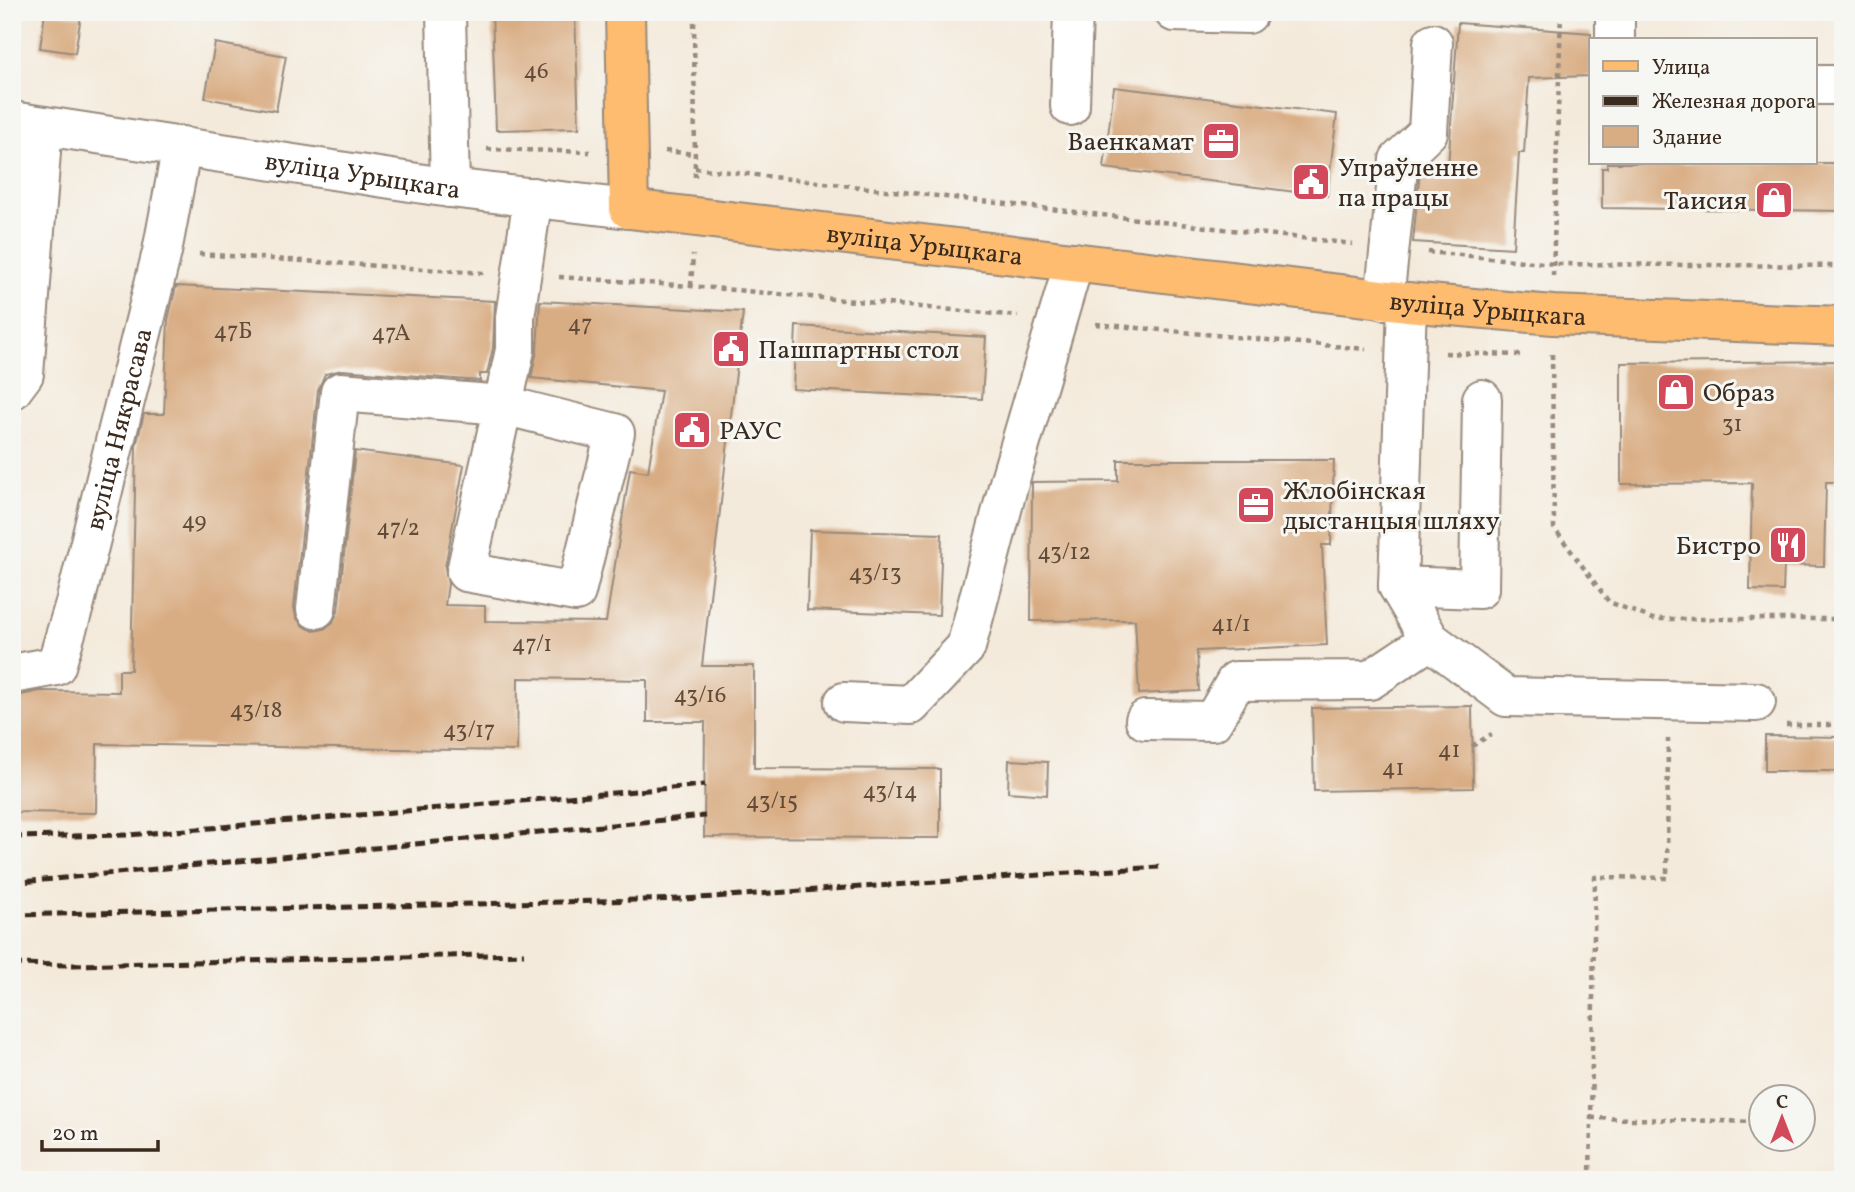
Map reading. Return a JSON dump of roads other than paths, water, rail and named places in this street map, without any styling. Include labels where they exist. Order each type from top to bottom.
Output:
[{"type":"main road","points":[[625,12],[629,209]]},
{"type":"main road","name":"вуліца Урыцкага","points":[[629,209],[1396,301],[1553,315],[1843,326]]},
{"type":"street","points":[[446,12],[450,188]]},
{"type":"street","points":[[1070,106],[1073,12]]},
{"type":"street","points":[[1174,12],[1248,14]]},
{"type":"street","points":[[1615,12],[1615,38]]},
{"type":"street","points":[[1433,43],[1428,132],[1399,160],[1390,248],[1405,353],[1398,586],[1430,640],[1506,696],[1756,702]]},
{"type":"street","points":[[1816,85],[1843,85]]},
{"type":"street","points":[[12,390],[24,374],[28,124]]},
{"type":"street","name":"вуліца Урыцкага","points":[[28,124],[450,188],[629,209]]},
{"type":"street","name":"вуліца Някрасава","points":[[12,674],[56,666],[75,603],[162,252],[182,146]]},
{"type":"street","points":[[316,609],[340,392],[503,405],[615,433],[576,592],[466,572],[503,405],[515,350],[515,317],[533,197]]},
{"type":"street","points":[[844,702],[911,705],[967,647],[1009,483],[1074,262]]},
{"type":"street","points":[[1398,586],[1479,589],[1482,399]]},
{"type":"street","points":[[1145,720],[1213,721],[1236,681],[1370,680],[1430,640]]},
{"type":"railway","points":[[12,837],[129,835],[705,785]]},
{"type":"railway","points":[[12,883],[705,816]]},
{"type":"railway","points":[[12,915],[684,899],[1159,867]]},
{"type":"railway","points":[[12,964],[73,965],[524,954]]},
{"type":"place","name":"Ваенкамат","points":[[1221,141]]},
{"type":"place","name":"Упраўленне па працы","points":[[1311,182]]},
{"type":"place","name":"Таисия","points":[[1774,200]]},
{"type":"place","name":"Пашпартны стол","points":[[731,349]]},
{"type":"place","name":"Образ","points":[[1676,392]]},
{"type":"place","name":"РАУС","points":[[692,430]]},
{"type":"place","name":"Жлобінская дыстанцыя шляху","points":[[1256,505]]},
{"type":"place","name":"Бистро","points":[[1788,545]]}]
